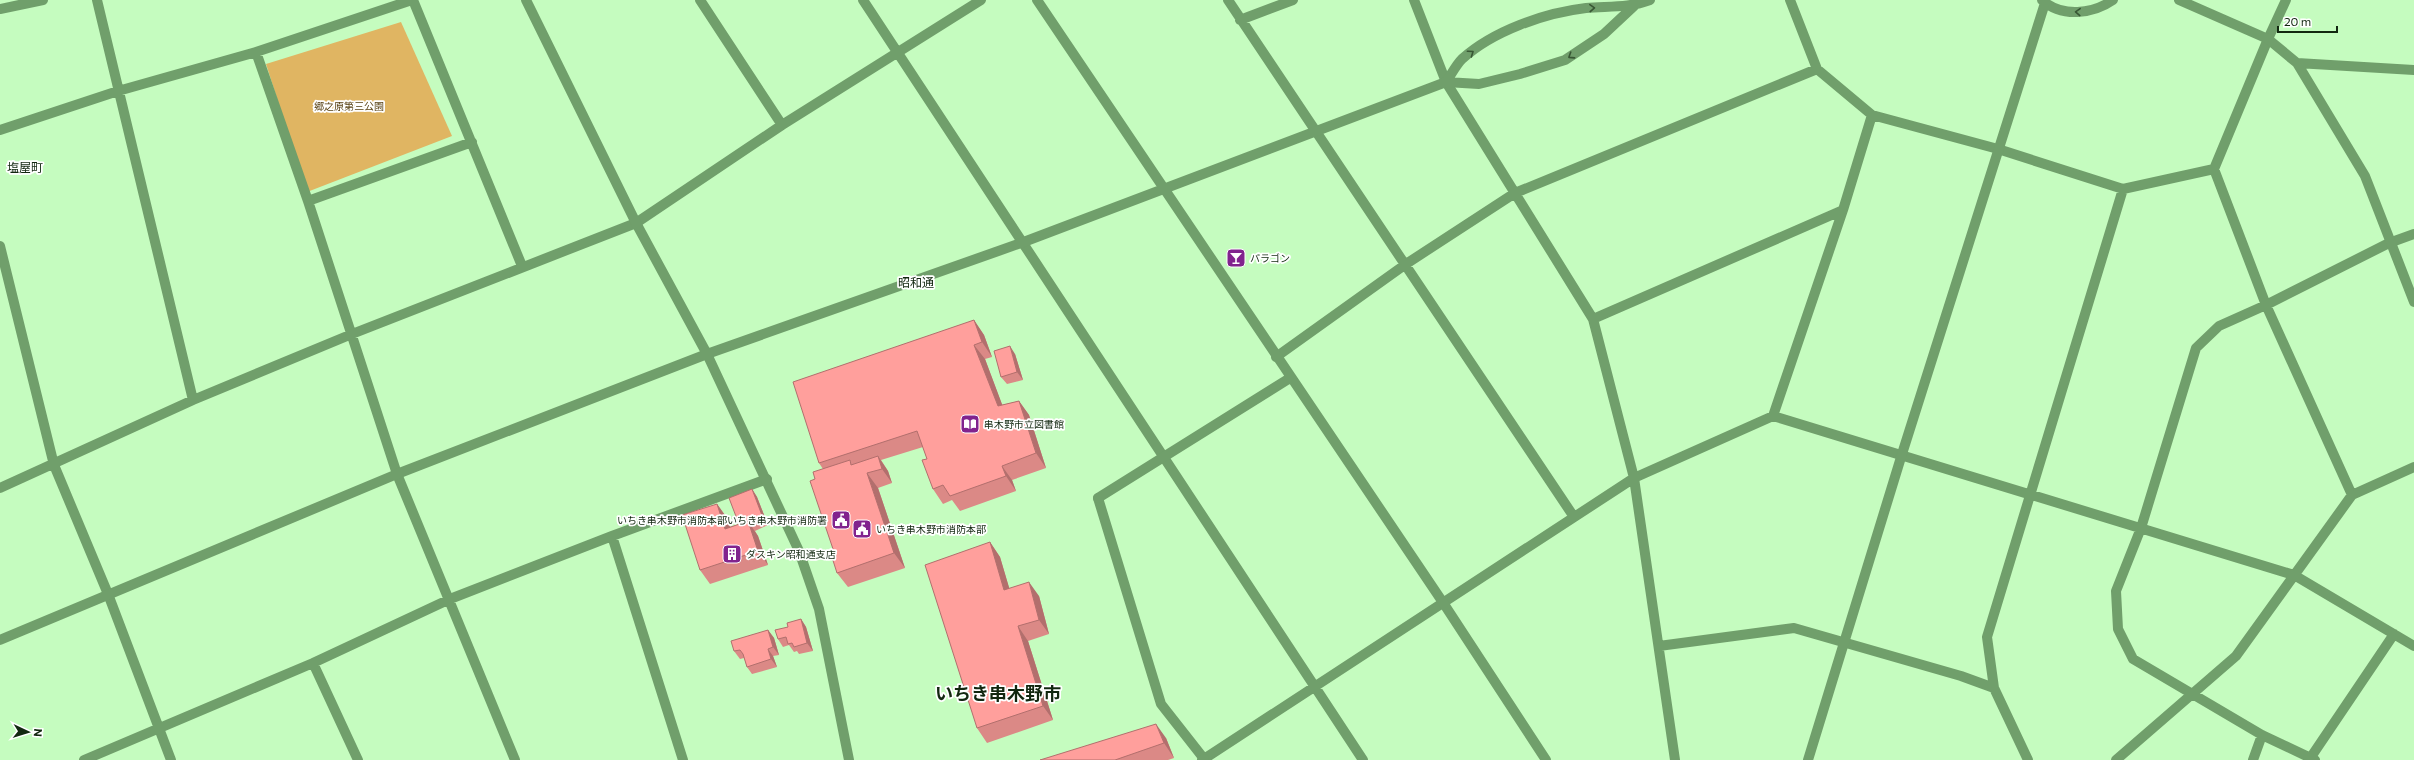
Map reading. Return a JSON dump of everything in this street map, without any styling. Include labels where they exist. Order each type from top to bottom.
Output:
[{"type":"street","points":[[0,9],[43,0]]},
{"type":"street","points":[[97,0],[193,400]]},
{"type":"street","points":[[0,130],[118,91],[256,52],[412,0],[522,266]]},
{"type":"street","points":[[526,0],[636,224],[707,354],[767,479],[799,551],[819,609],[849,760]]},
{"type":"street","points":[[700,0],[782,125]]},
{"type":"street","points":[[863,0],[1021,243],[1164,456],[1313,686],[1363,760]]},
{"type":"street","points":[[0,488],[193,400],[352,334],[522,266],[636,224],[782,125],[981,0]]},
{"type":"street","points":[[1037,0],[1165,189],[1290,378],[1444,604],[1546,760]]},
{"type":"street","points":[[1228,0],[1574,517]]},
{"type":"street","points":[[1240,20],[1294,0]]},
{"type":"street","points":[[1414,0],[1446,82],[1593,319],[1634,478],[1675,760]]},
{"type":"street","points":[[1446,82],[1461,60],[1488,41],[1520,26],[1550,16],[1585,8],[1650,0]]},
{"type":"street","points":[[1790,0],[1817,69],[1872,115],[1998,149],[2123,189],[2214,168]]},
{"type":"street","points":[[1808,760],[2044,1],[2064,11],[2084,12],[2103,7],[2113,0]]},
{"type":"street","points":[[2179,0],[2268,39],[2297,63],[2364,176],[2414,302]]},
{"type":"street","points":[[2286,0],[2214,168],[2266,305],[2352,495]]},
{"type":"street","points":[[0,640],[397,474],[707,354],[1021,243],[1446,82],[1479,84],[1520,74],[1565,60],[1604,34],[1633,3]]},
{"type":"street","points":[[256,52],[308,201],[397,474],[450,599],[515,760]]},
{"type":"street","points":[[2297,63],[2414,70]]},
{"type":"street","points":[[1276,357],[1406,264],[1515,193],[1817,69]]},
{"type":"street","points":[[1773,416],[1843,210],[1872,115]]},
{"type":"street","points":[[308,201],[472,142]]},
{"type":"street","points":[[2028,760],[1994,688],[1987,637],[2032,494],[2123,189]]},
{"type":"street","points":[[1593,319],[1843,210]]},
{"type":"street","points":[[2394,634],[2313,758],[2262,736],[2194,694],[2132,659],[2118,629],[2116,591],[2141,528],[2196,348],[2219,326],[2266,305],[2389,242],[2414,234]]},
{"type":"street","points":[[0,246],[54,464],[108,594],[171,760]]},
{"type":"street","points":[[1290,378],[1098,498],[1161,704],[1204,760],[1313,686],[1444,604],[1634,478],[1773,416],[1902,454],[2294,575],[2414,646]]},
{"type":"street","points":[[2116,760],[2194,694],[2236,656],[2352,495],[2414,467]]},
{"type":"street","points":[[84,760],[313,663],[450,599],[612,536],[767,479]]},
{"type":"street","points":[[612,536],[683,760]]},
{"type":"street","points":[[1659,646],[1794,628],[1961,676],[1994,688]]},
{"type":"street","points":[[313,663],[358,760]]},
{"type":"street","points":[[2254,760],[2262,736]]},
{"type":"green space","name":"郷之原第三公園","points":[[401,22],[452,136],[307,192],[266,64]]},
{"type":"building","points":[[974,320],[982,342],[974,345],[998,406],[1019,401],[1036,453],[1002,466],[1006,476],[950,496],[943,485],[933,489],[922,460],[927,459],[917,431],[819,463],[793,382]]},
{"type":"building","points":[[1010,346],[1017,372],[1001,377],[994,351]]},
{"type":"building","name":"いちき串木野市消防本部","points":[[878,456],[882,469],[867,473],[894,553],[837,573],[830,551],[833,549],[810,481],[815,479],[813,472],[850,460],[851,465]]},
{"type":"building","points":[[752,489],[763,518],[750,523],[748,521],[742,523],[740,518],[737,519],[729,498]]},
{"type":"building","name":"ダスキン昭和通支店","points":[[717,504],[725,529],[748,521],[758,551],[700,570],[682,515]]},
{"type":"building","points":[[990,542],[1004,590],[1029,582],[1039,620],[1018,626],[1043,706],[977,728],[925,565]]},
{"type":"building","points":[[801,619],[807,643],[794,647],[792,643],[788,644],[786,637],[778,639],[775,630],[788,627],[787,623]]},
{"type":"building","points":[[768,630],[773,647],[768,649],[771,659],[747,667],[743,654],[740,650],[734,651],[731,641]]},
{"type":"building","points":[[1156,724],[1164,743],[1115,760],[1040,760]]},
{"type":"place","name":"パラゴン","points":[[1236,258]]},
{"type":"place","name":"串木野市立図書館","points":[[970,424]]},
{"type":"place","name":"いちき串木野市消防本部いちき串木野市消防署","points":[[841,520]]},
{"type":"place","name":"いちき串木野市消防本部","points":[[862,529]]},
{"type":"place","name":"ダスキン昭和通支店","points":[[732,554]]},
{"type":"district","name":"塩屋町","points":[[25,168]]},
{"type":"district","name":"昭和通","points":[[916,283]]},
{"type":"district","name":"いちき串木野市","points":[[998,694]]}]
